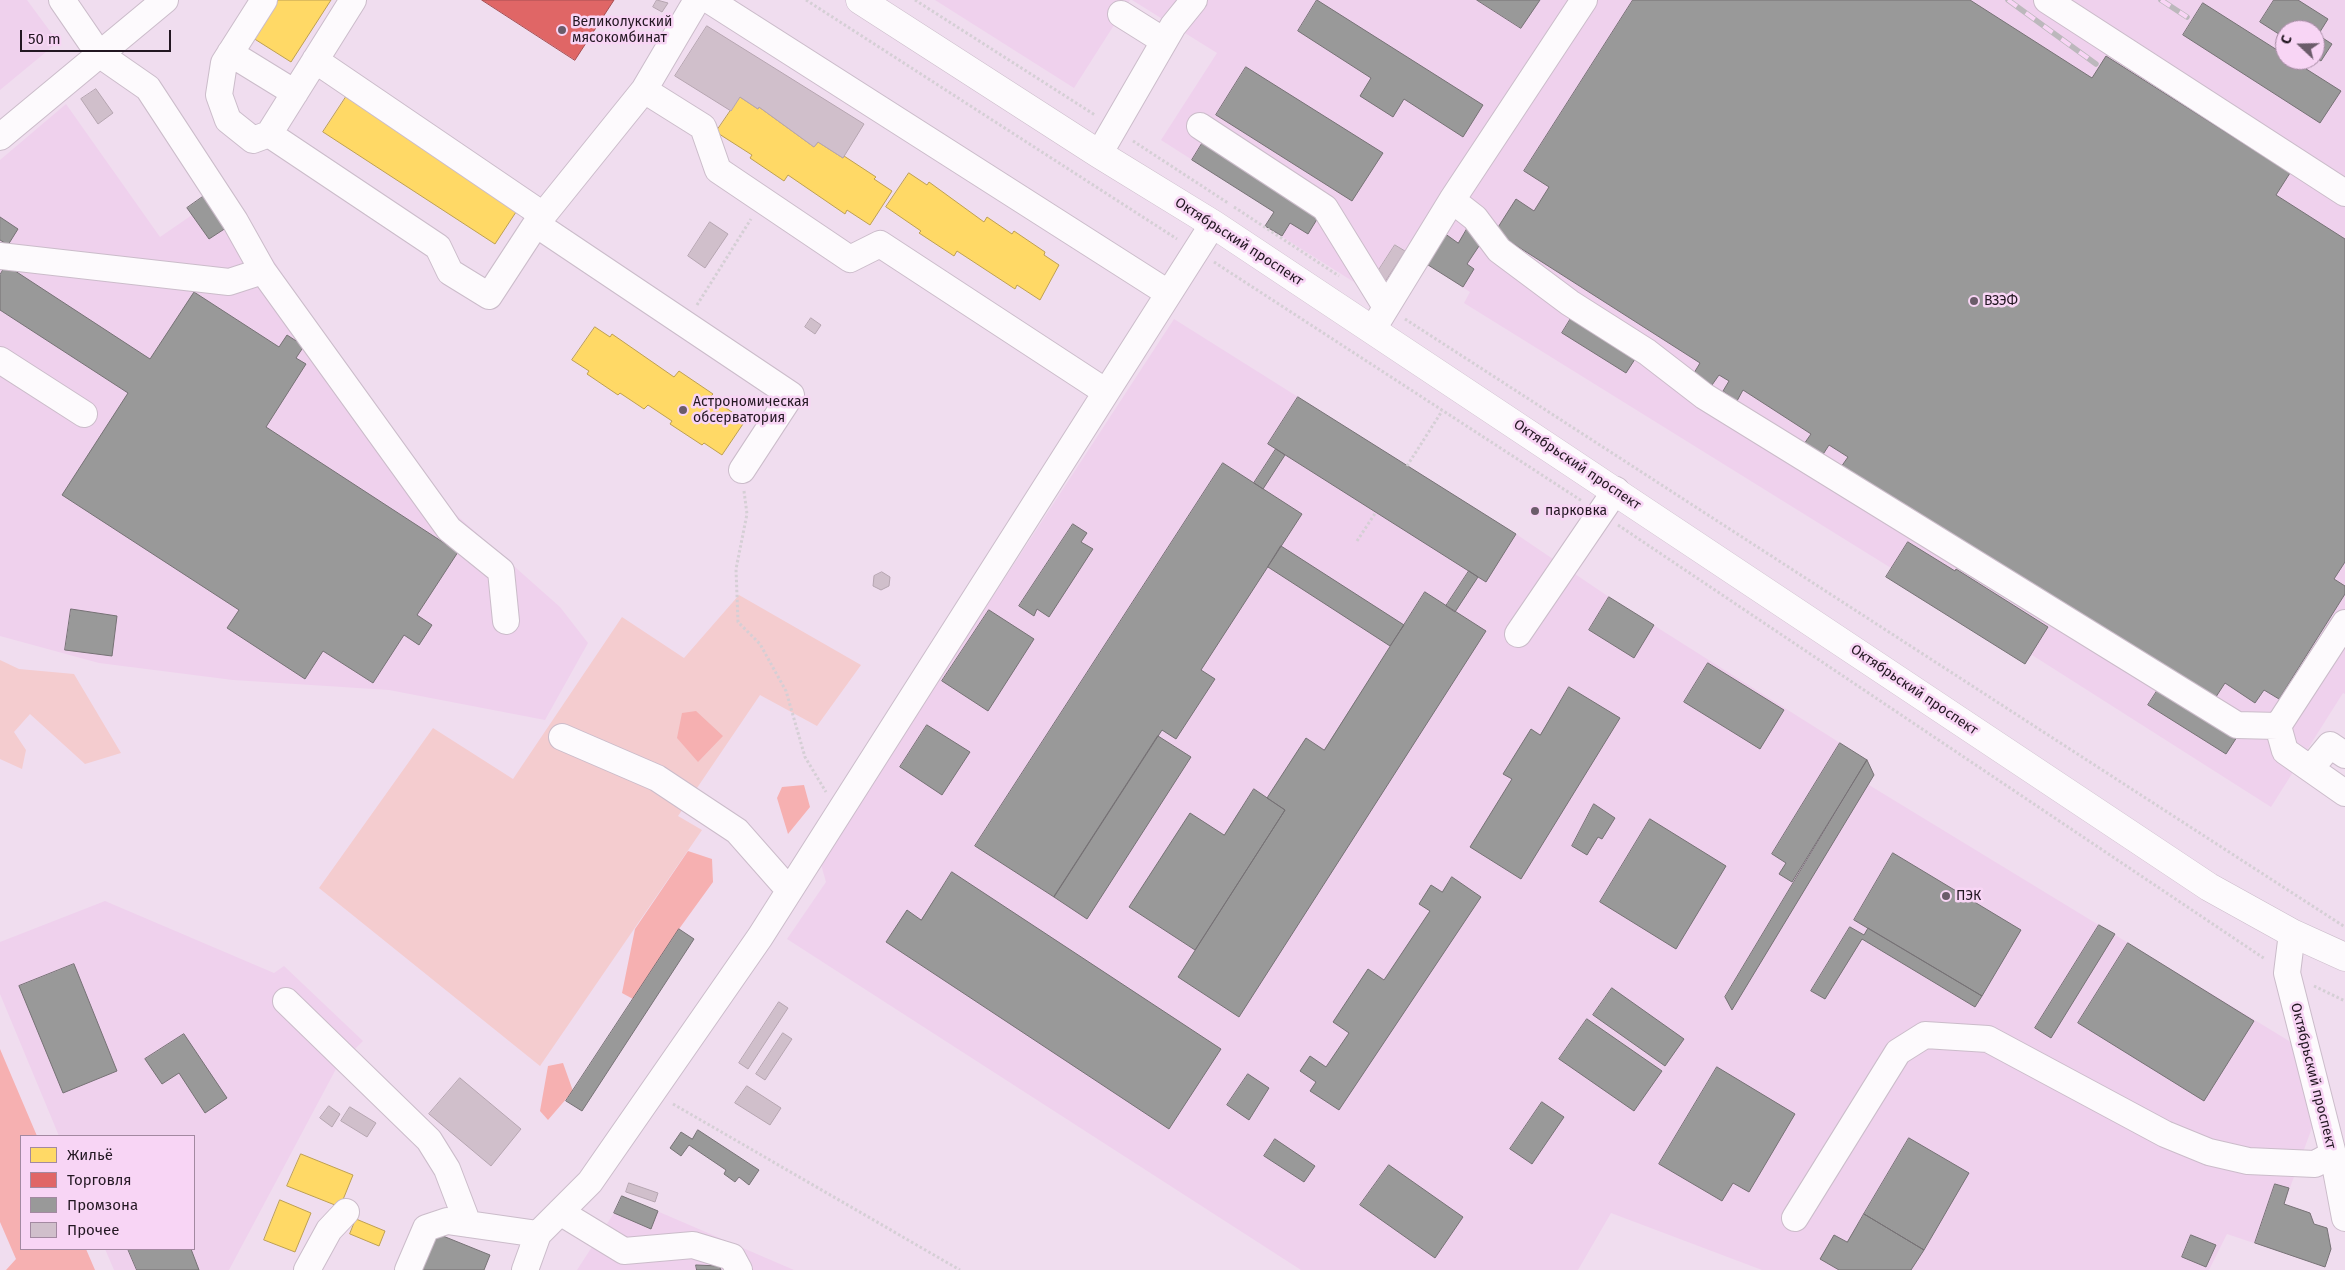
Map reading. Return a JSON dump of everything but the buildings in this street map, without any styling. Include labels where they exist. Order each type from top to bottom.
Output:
[{"type":"main road","name":"Октябрьский проспект","points":[[860,0],[1099,154],[1213,224],[1380,318],[1616,490],[2209,887],[2292,933],[2345,957]]},
{"type":"street","points":[[62,0],[100,54],[148,88],[235,221],[263,271],[449,529],[500,572],[506,621]]},
{"type":"street","points":[[0,137],[165,0]]},
{"type":"street","points":[[264,0],[224,64],[219,95],[228,120],[253,140],[269,134],[353,0]]},
{"type":"street","points":[[269,134],[438,247],[450,272],[489,296],[540,220],[644,90],[698,0]]},
{"type":"street","points":[[709,0],[1168,293]]},
{"type":"street","points":[[1099,154],[1173,26],[1194,0]]},
{"type":"street","points":[[1380,318],[1452,200],[1584,0]]},
{"type":"street","points":[[2047,0],[2345,193]]},
{"type":"street","points":[[1121,14],[1164,41]]},
{"type":"street","points":[[230,53],[295,93]]},
{"type":"street","points":[[315,60],[684,324],[791,395],[742,470]]},
{"type":"street","points":[[644,90],[703,127],[718,170],[850,259],[880,244],[1106,392]]},
{"type":"street","points":[[1200,126],[1325,208],[1380,318]]},
{"type":"street","points":[[1452,200],[1475,218],[1498,250],[1570,303],[1647,352],[1704,396],[2237,725],[2278,726]]},
{"type":"street","points":[[525,1270],[538,1234],[590,1182],[760,937],[1213,224]]},
{"type":"street","points":[[0,256],[229,282],[263,271]]},
{"type":"street","points":[[0,360],[84,414]]},
{"type":"street","points":[[1518,634],[1616,490]]},
{"type":"street","points":[[2345,623],[2278,726],[2285,751],[2345,792]]},
{"type":"street","points":[[562,737],[657,778],[737,832],[790,890]]},
{"type":"street","points":[[2311,768],[2330,745],[2345,755]]},
{"type":"street","name":"Октябрьский проспект","points":[[2292,933],[2287,973],[2333,1154],[2345,1218]]},
{"type":"street","points":[[286,1000],[429,1140],[447,1170],[468,1224]]},
{"type":"street","points":[[1795,1218],[1898,1052],[1925,1035],[1988,1039],[2165,1134],[2209,1152],[2248,1161],[2315,1164],[2333,1154]]},
{"type":"street","points":[[307,1270],[329,1230],[346,1212]]},
{"type":"street","points":[[560,1212],[624,1250],[693,1244],[732,1258],[739,1270]]},
{"type":"street","points":[[408,1270],[426,1228],[447,1221],[538,1234]]},
{"type":"path","points":[[806,0],[1600,513],[2287,973],[2345,1001]]},
{"type":"path","points":[[915,0],[1345,280]]},
{"type":"path","points":[[684,324],[764,200]]},
{"type":"path","points":[[1380,318],[2345,927]]},
{"type":"path","points":[[1407,466],[1442,411]]},
{"type":"path","points":[[742,470],[747,514],[736,569],[738,622],[760,644],[786,691],[805,757],[838,812]]},
{"type":"path","points":[[1357,541],[1376,512]]},
{"type":"path","points":[[653,1092],[960,1270]]},
{"type":"shaded area","points":[[0,0],[27,0],[58,42],[0,90]]},
{"type":"shaded area","points":[[935,0],[1130,0],[1074,88]]},
{"type":"shaded area","name":"ВЗЭФ","points":[[1132,0],[2345,0],[2345,694],[2343,693],[2271,807],[2032,655],[2025,664],[1886,577],[1891,568],[1464,303],[1470,292],[1395,244],[1365,289],[1265,226],[1274,212],[1161,140],[1217,53]]},
{"type":"shaded area","points":[[66,104],[160,237],[192,215],[209,239],[244,215],[300,301],[445,505],[560,607],[588,643],[545,720],[389,690],[233,680],[99,663],[0,636],[0,160]]},
{"type":"shaded area","points":[[1174,319],[1516,534],[1609,597],[1867,760],[1874,775],[1869,785],[2294,1044],[2313,1125],[2284,1204],[2310,1213],[2325,1267],[2227,1234],[2209,1270],[1762,1270],[1611,1213],[1578,1270],[1301,1270],[787,939],[826,882],[820,861]]},
{"type":"shaded area","points":[[739,595],[861,665],[817,726],[760,695],[678,816],[702,830],[540,1066],[319,888],[433,728],[513,779],[622,617],[684,658]]},
{"type":"shaded area","points":[[0,660],[19,669],[74,674],[121,753],[85,764],[30,714],[14,732],[26,750],[22,769],[0,759]]},
{"type":"shaded area","points":[[696,711],[723,736],[698,762],[677,738],[682,713]]},
{"type":"shaded area","points":[[804,785],[810,807],[788,834],[777,798],[782,787]]},
{"type":"shaded area","points":[[688,851],[712,859],[713,882],[679,929],[633,999],[622,993],[635,929]]},
{"type":"shaded area","points":[[105,901],[274,973],[284,966],[363,1041],[337,1067],[229,1270],[114,1270],[105,1250],[195,1250],[195,1135],[59,1135],[0,994],[0,942]]},
{"type":"shaded area","points":[[0,1049],[37,1135],[20,1135],[20,1250],[86,1250],[95,1270],[6,1270],[16,1259],[0,1222]]},
{"type":"shaded area","points":[[563,1063],[573,1091],[548,1120],[540,1111],[548,1066]]},
{"type":"shaded area","points":[[622,1196],[794,1270],[577,1270],[614,1213]]},
{"type":"railway","points":[[2008,0],[2096,64]]},
{"type":"railway","points":[[2161,0],[2187,17]]},
{"type":"place","name":"Великолукский мясокомбинат","points":[[562,30]]},
{"type":"place","name":"ВЗЭФ","points":[[1974,301]]},
{"type":"place","name":"Aстрономическая обсерватория","points":[[683,410]]},
{"type":"place","name":"парковка","points":[[1535,511]]},
{"type":"place","name":"ПЭК","points":[[1946,896]]}]
